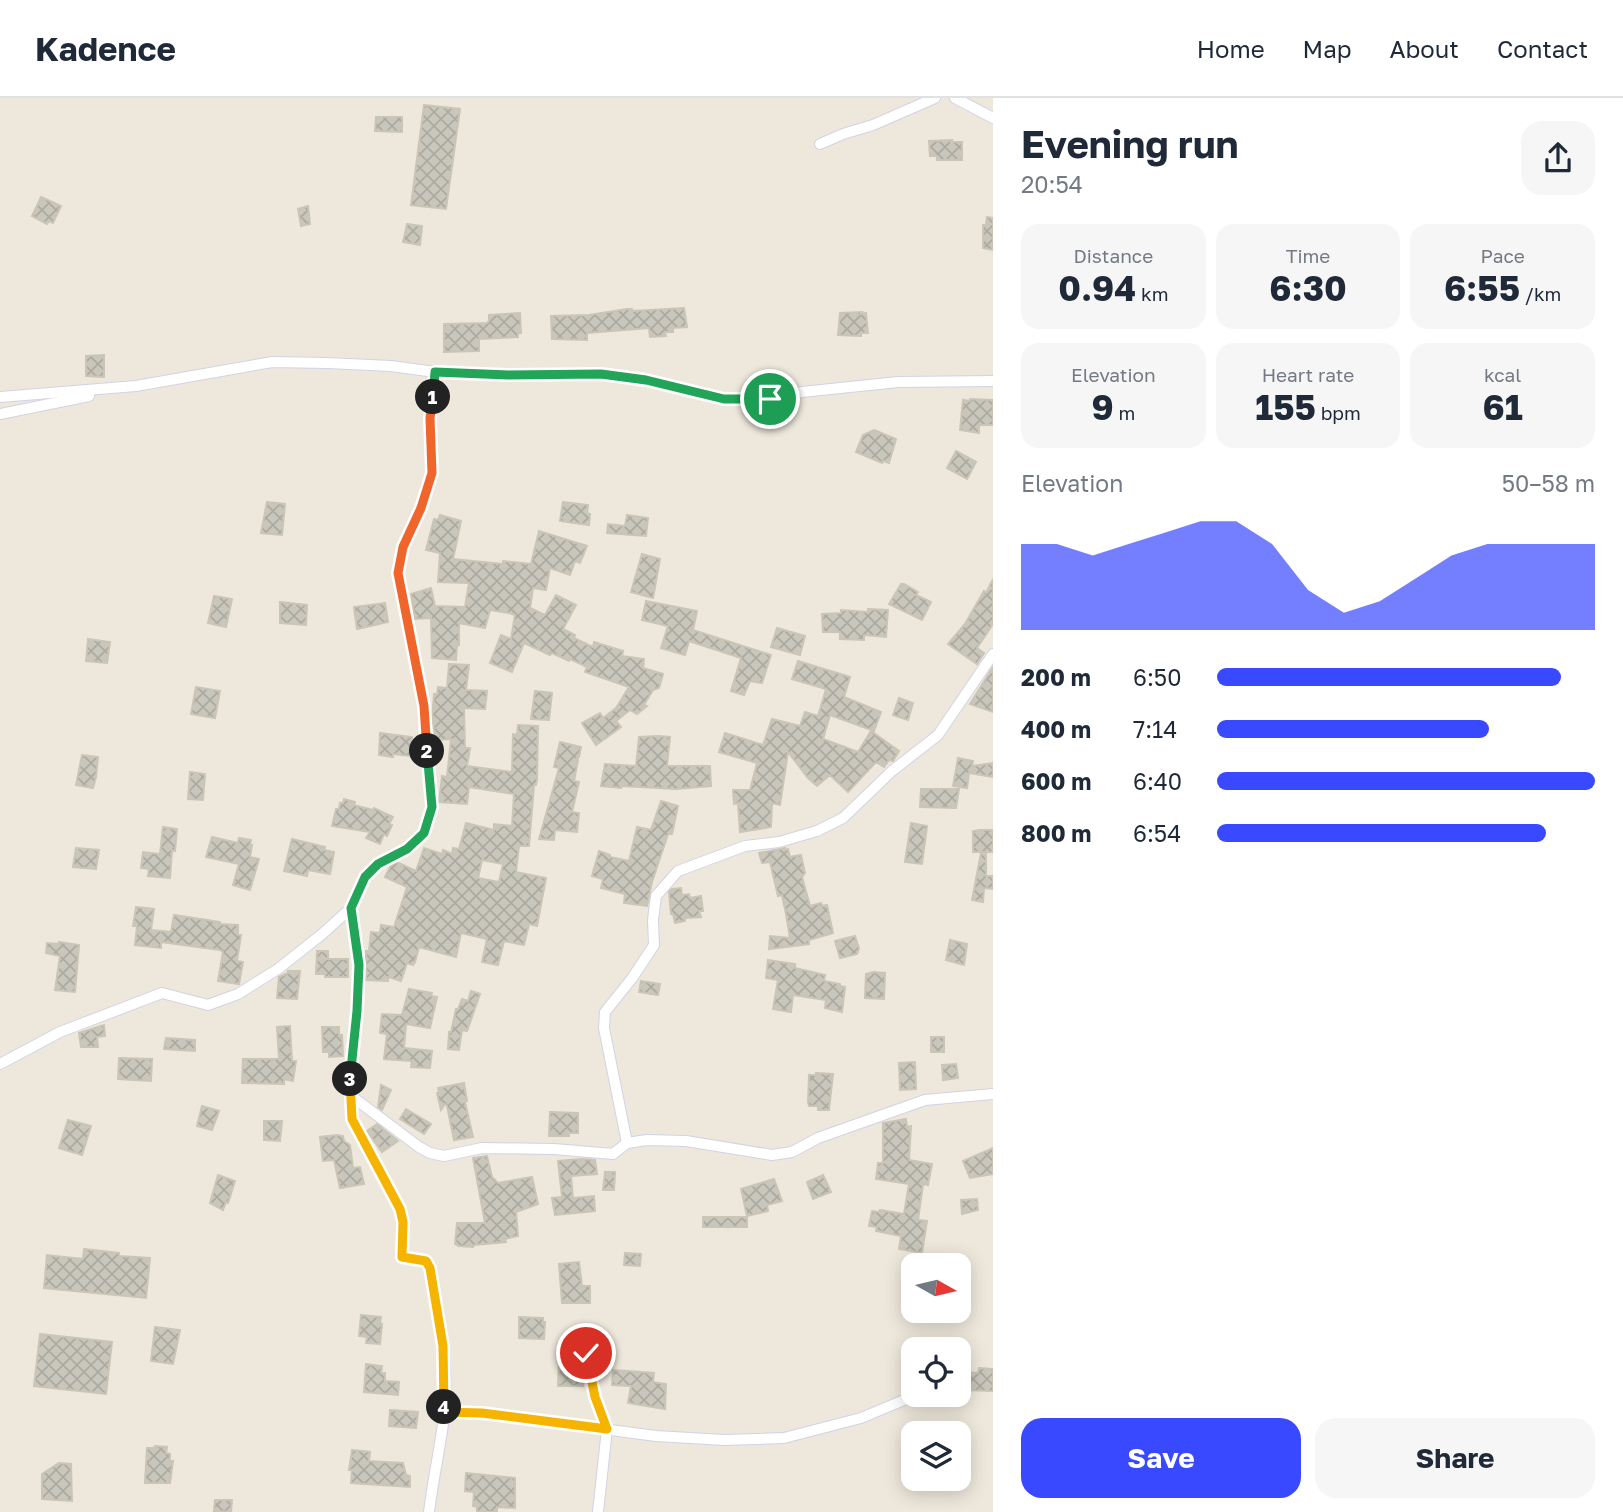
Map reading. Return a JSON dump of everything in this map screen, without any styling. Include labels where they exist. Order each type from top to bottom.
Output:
[{"type":"street","points":[[820,144],[935,98]]},
{"type":"street","points":[[955,98],[993,118]]},
{"type":"street","points":[[0,397],[136,386],[272,362],[366,365],[435,372],[508,375],[601,374],[646,380],[724,399],[770,399],[802,392],[898,382],[993,381]]},
{"type":"street","points":[[0,1064],[60,1032],[162,993],[208,1005],[238,994],[278,969],[351,908],[365,877],[378,864],[407,849],[424,833],[432,807],[424,706],[398,573],[403,547],[421,508],[432,473],[430,418],[435,372]]},
{"type":"street","points":[[0,414],[111,389]]},
{"type":"street","points":[[627,1143],[604,1028],[605,1012],[634,977],[654,944],[656,895],[678,871],[745,846],[779,842],[817,831],[842,818],[891,771],[938,736],[993,654]]},
{"type":"street","points":[[351,908],[359,965],[350,1095],[352,1119],[400,1209],[403,1222],[402,1257],[426,1261],[430,1268],[443,1346],[444,1412],[429,1512]]},
{"type":"street","points":[[350,1095],[419,1147],[444,1156],[482,1148],[554,1149],[613,1154],[627,1143],[647,1140],[686,1140],[772,1155],[792,1152],[818,1138],[925,1100],[993,1094]]},
{"type":"street","points":[[586,1353],[595,1397],[607,1429],[598,1512]]},
{"type":"street","points":[[444,1412],[482,1413],[656,1436],[724,1440],[784,1438],[861,1418],[901,1401]]},
{"type":"building","points":[[424,105],[460,109],[446,209],[411,205]]},
{"type":"building","points":[[376,117],[402,117],[402,132],[375,131]]},
{"type":"building","points":[[952,140],[951,142],[962,142],[962,160],[937,160],[937,156],[930,156],[929,141]]},
{"type":"building","points":[[41,197],[61,206],[53,223],[49,221],[47,224],[32,216]]},
{"type":"building","points":[[308,206],[310,224],[301,226],[298,209]]},
{"type":"building","points":[[987,217],[993,218],[993,250],[983,248],[983,225],[986,225]]},
{"type":"building","points":[[407,224],[422,226],[420,245],[403,242]]},
{"type":"building","points":[[684,308],[687,327],[673,328],[673,332],[665,332],[666,336],[650,337],[649,328],[587,333],[587,340],[552,339],[551,316],[589,315],[627,309]]},
{"type":"building","points":[[862,312],[861,314],[866,313],[868,333],[861,333],[861,336],[838,335],[840,313]]},
{"type":"building","points":[[520,313],[521,333],[518,333],[518,337],[479,339],[479,351],[444,352],[444,324],[487,323],[489,315]]},
{"type":"building","points":[[104,355],[104,377],[86,376],[86,356]]},
{"type":"building","points":[[963,400],[993,400],[993,425],[979,425],[979,433],[960,430]]},
{"type":"building","points":[[874,430],[896,439],[889,463],[882,463],[856,452],[863,435]]},
{"type":"building","points":[[956,451],[976,462],[967,479],[947,468]]},
{"type":"building","points":[[267,502],[285,504],[282,535],[261,533]]},
{"type":"building","points":[[563,502],[588,505],[589,525],[560,521]]},
{"type":"building","points":[[440,515],[461,521],[453,559],[531,564],[539,531],[587,546],[580,563],[575,561],[570,575],[550,568],[546,590],[533,588],[530,608],[545,615],[556,595],[576,605],[563,629],[575,635],[574,638],[593,647],[594,642],[623,651],[622,656],[644,659],[643,668],[663,674],[659,688],[653,690],[644,705],[647,706],[637,714],[630,710],[616,721],[621,727],[596,745],[582,723],[600,713],[603,718],[616,708],[629,687],[585,672],[587,667],[524,643],[512,672],[490,663],[501,635],[511,639],[515,615],[509,613],[490,610],[485,628],[459,623],[456,660],[432,658],[431,618],[415,619],[411,594],[431,588],[435,606],[465,607],[469,583],[438,582],[440,553],[426,550],[434,519],[438,520]]},
{"type":"building","points":[[627,515],[648,518],[646,536],[607,533],[608,524],[625,526]]},
{"type":"building","points":[[642,554],[660,559],[653,598],[631,592]]},
{"type":"building","points":[[993,579],[993,624],[977,648],[984,653],[977,664],[948,644],[965,624]]},
{"type":"building","points":[[901,584],[931,602],[922,620],[889,604]]},
{"type":"building","points":[[214,596],[232,599],[226,627],[208,623]]},
{"type":"building","points":[[646,601],[697,611],[693,630],[771,655],[762,683],[750,681],[744,695],[731,691],[741,658],[689,641],[685,655],[661,648],[668,626],[642,620]]},
{"type":"building","points":[[280,602],[307,605],[306,625],[280,623]]},
{"type":"building","points":[[385,603],[388,622],[357,629],[354,607]]},
{"type":"building","points":[[868,609],[888,610],[886,637],[864,635],[864,640],[840,639],[840,632],[823,632],[822,614],[841,613],[841,610],[868,612]]},
{"type":"building","points":[[777,628],[805,636],[800,655],[771,647]]},
{"type":"building","points":[[88,639],[110,642],[107,663],[86,661]]},
{"type":"building","points":[[798,661],[850,677],[844,697],[881,712],[874,731],[830,715],[823,739],[858,752],[871,731],[899,751],[893,761],[889,760],[884,767],[876,762],[848,792],[830,775],[817,786],[788,752],[780,805],[772,803],[771,827],[740,832],[738,803],[734,804],[733,790],[750,790],[757,763],[719,752],[725,733],[763,745],[772,719],[800,726],[805,712],[818,716],[826,689],[792,679]]},
{"type":"building","points":[[449,664],[469,665],[466,690],[487,691],[485,709],[464,708],[465,748],[470,748],[467,766],[512,772],[513,734],[517,735],[518,725],[538,726],[537,780],[534,785],[529,846],[519,846],[516,872],[546,878],[537,926],[529,924],[524,945],[504,941],[498,965],[482,962],[487,939],[461,933],[456,957],[419,947],[415,962],[413,965],[407,963],[401,981],[388,977],[388,981],[366,980],[366,951],[369,951],[371,932],[380,933],[381,925],[394,927],[407,887],[385,877],[391,865],[397,862],[416,871],[424,848],[452,854],[453,848],[459,849],[466,823],[494,830],[494,824],[512,826],[514,794],[469,787],[467,804],[439,802],[442,776],[447,777],[451,739],[436,740],[432,719],[434,694],[437,694],[438,687],[447,688]],"holes":[[[482,860],[503,864],[499,882],[478,878]]]},
{"type":"building","points":[[993,667],[993,712],[970,704]]},
{"type":"building","points":[[196,687],[220,691],[215,718],[191,714]]},
{"type":"building","points":[[535,691],[552,693],[549,720],[531,719]]},
{"type":"building","points":[[899,698],[913,703],[908,720],[893,715]]},
{"type":"building","points":[[380,733],[412,737],[410,756],[379,755]]},
{"type":"building","points":[[639,737],[670,737],[667,766],[710,766],[711,786],[676,789],[601,786],[605,764],[636,766]]},
{"type":"building","points":[[560,742],[581,747],[579,757],[574,760],[578,760],[574,781],[579,782],[572,812],[579,813],[577,832],[555,830],[554,840],[539,839],[559,768],[554,767]]},
{"type":"building","points":[[82,755],[98,757],[93,788],[76,785]]},
{"type":"building","points":[[958,758],[973,761],[972,766],[993,763],[993,777],[969,773],[967,788],[953,786]]},
{"type":"building","points":[[190,772],[205,774],[203,800],[188,799]]},
{"type":"building","points":[[921,789],[959,789],[956,808],[920,807]]},
{"type":"building","points":[[344,799],[355,802],[354,805],[373,810],[374,808],[393,817],[387,836],[384,834],[380,844],[366,838],[370,832],[332,826],[336,809],[339,809]]},
{"type":"building","points":[[661,801],[678,806],[672,834],[668,834],[647,906],[624,903],[625,894],[601,888],[603,879],[592,876],[599,851],[610,857],[629,861],[637,827],[651,830]]},
{"type":"building","points":[[911,823],[927,826],[922,864],[905,862]]},
{"type":"building","points":[[163,827],[177,829],[170,878],[148,876],[149,869],[141,868],[143,852],[160,854]]},
{"type":"building","points":[[993,830],[993,852],[973,852],[973,831]]},
{"type":"building","points":[[212,837],[238,843],[239,838],[251,840],[250,857],[259,859],[250,890],[233,885],[239,864],[206,857]]},
{"type":"building","points":[[292,839],[325,847],[324,850],[334,852],[330,874],[308,870],[307,876],[284,871]]},
{"type":"building","points":[[76,848],[99,850],[96,869],[73,867]]},
{"type":"building","points":[[788,849],[790,857],[801,855],[805,873],[802,877],[810,906],[821,903],[822,906],[827,905],[833,933],[809,940],[809,944],[769,949],[770,936],[790,938],[782,895],[778,896],[770,862],[762,863],[759,853]]},
{"type":"building","points":[[981,853],[986,853],[986,876],[993,876],[993,889],[984,888],[983,902],[972,900]]},
{"type":"building","points":[[681,888],[682,895],[689,894],[690,898],[701,896],[703,911],[699,911],[701,917],[685,918],[685,921],[675,923],[671,914],[669,892]]},
{"type":"building","points":[[136,907],[154,909],[151,930],[171,932],[174,915],[238,925],[238,935],[241,935],[237,961],[243,962],[239,984],[218,981],[223,952],[220,950],[161,942],[161,948],[135,945],[137,926],[133,926]]},
{"type":"building","points":[[855,936],[859,948],[857,954],[840,958],[835,941]]},
{"type":"building","points":[[950,940],[967,944],[964,965],[946,960]]},
{"type":"building","points":[[47,943],[79,945],[75,992],[55,990],[60,956],[46,953]]},
{"type":"building","points":[[317,951],[328,951],[328,959],[348,959],[348,977],[325,977],[325,974],[316,974]]},
{"type":"building","points":[[768,960],[795,964],[795,968],[825,975],[824,981],[845,987],[842,1012],[825,1008],[826,1000],[793,995],[791,1012],[773,1009],[778,980],[766,978]]},
{"type":"building","points":[[288,971],[300,971],[297,999],[277,998],[279,977]]},
{"type":"building","points":[[885,973],[884,999],[865,998],[866,974]]},
{"type":"building","points":[[641,981],[660,984],[658,995],[639,992]]},
{"type":"building","points":[[409,989],[432,993],[431,996],[437,997],[430,1028],[406,1024],[404,1048],[432,1051],[430,1068],[411,1067],[412,1061],[384,1059],[387,1034],[380,1033],[382,1014],[402,1015]]},
{"type":"building","points":[[471,991],[480,994],[467,1031],[462,1030],[459,1050],[448,1049],[449,1032],[456,1009],[462,999],[468,1001]]},
{"type":"building","points":[[104,1025],[105,1036],[97,1037],[98,1047],[81,1047],[79,1033]]},
{"type":"building","points":[[290,1026],[292,1061],[296,1061],[293,1081],[284,1079],[284,1084],[242,1083],[243,1059],[279,1059],[277,1027]]},
{"type":"building","points":[[322,1027],[339,1027],[343,1056],[329,1057],[329,1052],[323,1052]]},
{"type":"building","points":[[931,1037],[944,1037],[944,1052],[931,1052]]},
{"type":"building","points":[[166,1038],[195,1040],[195,1051],[164,1049]]},
{"type":"building","points":[[119,1058],[152,1059],[151,1081],[118,1079]]},
{"type":"building","points":[[915,1062],[916,1089],[900,1090],[899,1063]]},
{"type":"building","points":[[956,1064],[958,1078],[943,1080],[942,1065]]},
{"type":"building","points":[[833,1074],[829,1110],[818,1110],[818,1106],[809,1106],[809,1075]]},
{"type":"building","points":[[464,1083],[465,1102],[473,1137],[454,1140],[447,1106],[445,1104],[441,1110],[437,1093],[438,1088]]},
{"type":"building","points":[[381,1085],[391,1090],[382,1110],[378,1107]]},
{"type":"building","points":[[202,1106],[219,1111],[212,1130],[197,1126]]},
{"type":"building","points":[[406,1109],[431,1124],[424,1134],[400,1119]]},
{"type":"building","points":[[550,1112],[578,1113],[578,1133],[549,1136]]},
{"type":"building","points":[[906,1119],[907,1127],[911,1126],[909,1160],[932,1164],[928,1185],[923,1184],[918,1220],[927,1221],[922,1253],[899,1249],[901,1236],[876,1231],[877,1227],[869,1226],[872,1211],[904,1214],[909,1184],[876,1179],[878,1163],[883,1163],[883,1123]]},
{"type":"building","points":[[68,1120],[91,1126],[82,1155],[59,1148]]},
{"type":"building","points":[[264,1121],[282,1121],[280,1141],[264,1140]]},
{"type":"building","points":[[377,1124],[398,1141],[382,1152],[367,1131]]},
{"type":"building","points":[[343,1136],[344,1141],[350,1145],[353,1168],[360,1167],[364,1184],[340,1188],[334,1160],[323,1161],[320,1137]]},
{"type":"building","points":[[993,1148],[993,1174],[970,1178],[963,1161]]},
{"type":"building","points":[[487,1156],[492,1177],[498,1183],[532,1177],[538,1204],[516,1212],[518,1236],[505,1239],[506,1242],[473,1247],[459,1246],[455,1244],[457,1223],[485,1223],[473,1158]]},
{"type":"building","points":[[595,1160],[597,1174],[571,1176],[573,1198],[594,1196],[595,1211],[555,1215],[552,1198],[562,1197],[558,1161]]},
{"type":"building","points":[[605,1172],[615,1172],[614,1190],[603,1190]]},
{"type":"building","points":[[218,1175],[235,1181],[223,1210],[210,1203]]},
{"type":"building","points":[[823,1175],[831,1192],[813,1199],[807,1182]]},
{"type":"building","points":[[774,1179],[782,1201],[767,1205],[768,1211],[747,1216],[741,1189]]},
{"type":"building","points":[[977,1199],[978,1210],[962,1214],[961,1200]]},
{"type":"building","points":[[703,1217],[747,1217],[747,1227],[703,1227]]},
{"type":"building","points":[[84,1249],[119,1253],[119,1256],[150,1258],[146,1298],[44,1288],[47,1255],[83,1259]]},
{"type":"building","points":[[625,1253],[641,1254],[640,1266],[624,1265]]},
{"type":"building","points":[[579,1262],[582,1286],[590,1286],[590,1303],[562,1303],[559,1264]]},
{"type":"building","points":[[361,1315],[381,1317],[380,1344],[366,1343],[367,1337],[359,1336]]},
{"type":"building","points":[[519,1317],[543,1318],[544,1339],[519,1338]]},
{"type":"building","points":[[155,1327],[180,1330],[173,1364],[151,1361]]},
{"type":"building","points":[[40,1334],[112,1342],[106,1394],[34,1386]]},
{"type":"building","points":[[559,1359],[580,1359],[583,1386],[558,1386]]},
{"type":"building","points":[[366,1364],[382,1366],[381,1373],[385,1373],[385,1381],[399,1382],[398,1395],[364,1392]]},
{"type":"building","points":[[979,1368],[993,1369],[993,1391],[971,1390],[971,1372],[978,1373]]},
{"type":"building","points":[[613,1370],[654,1373],[653,1382],[666,1384],[665,1409],[628,1403],[631,1386],[612,1385]]},
{"type":"building","points":[[390,1410],[418,1412],[416,1428],[389,1426]]},
{"type":"building","points":[[167,1447],[166,1453],[170,1454],[170,1461],[173,1461],[170,1483],[145,1483],[147,1448]]},
{"type":"building","points":[[352,1450],[370,1452],[369,1461],[403,1463],[406,1475],[410,1476],[410,1487],[351,1483],[352,1470],[349,1470]]},
{"type":"building","points":[[59,1463],[71,1464],[72,1501],[42,1499],[42,1474]]},
{"type":"building","points":[[466,1473],[515,1478],[515,1508],[497,1507],[497,1512],[477,1512],[477,1507],[473,1506],[474,1492],[465,1491]]},
{"type":"building","points":[[215,1500],[232,1500],[231,1512],[214,1511]]},
{"type":"route","points":[[586,1353],[595,1397],[607,1429],[482,1413],[444,1412],[443,1346],[430,1268],[426,1261],[402,1257],[403,1222],[398,1202],[352,1119],[350,1074],[359,965],[351,908],[365,877],[378,864],[407,849],[424,833],[432,807],[424,706],[398,573],[403,547],[421,508],[432,473],[430,418],[435,372],[508,375],[601,374],[646,380],[724,399],[770,399]]}]
